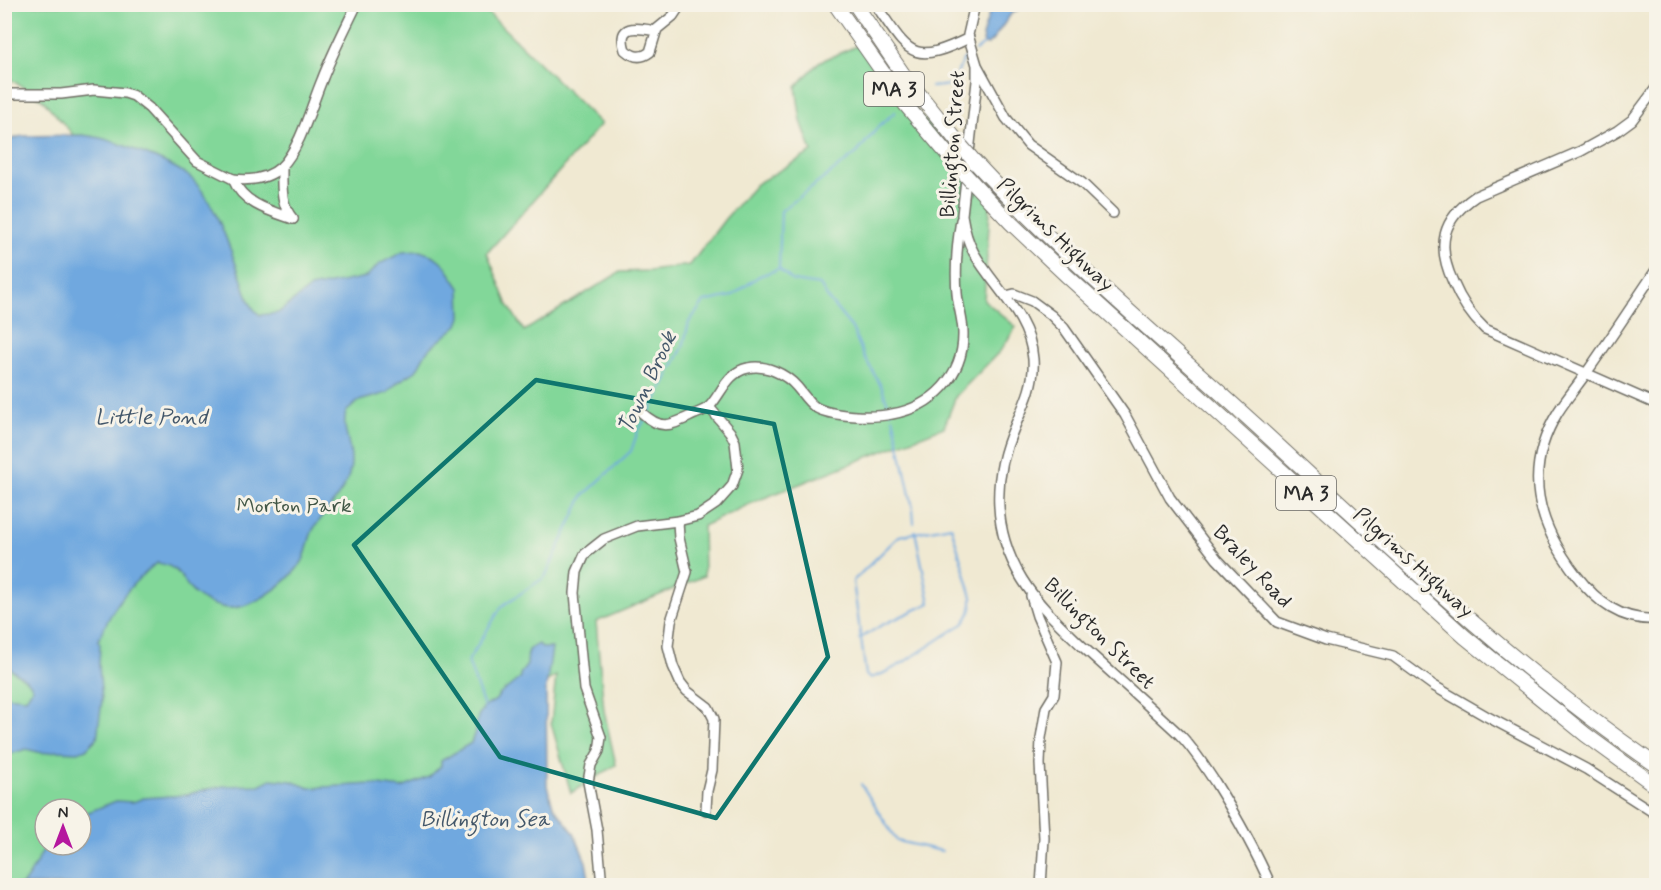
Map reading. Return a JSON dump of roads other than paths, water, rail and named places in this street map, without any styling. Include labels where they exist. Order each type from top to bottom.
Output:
[{"type":"highway","name":"Pilgrims Highway","points":[[835,4],[905,104],[959,168],[1011,224],[1465,637],[1586,735],[1656,786]]},
{"type":"highway","name":"Pilgrims Highway","points":[[855,4],[903,74],[961,146],[1049,237],[1466,615],[1548,684],[1656,765]]},
{"type":"street","points":[[4,94],[61,94],[94,90],[135,96],[159,117],[196,161],[234,179],[261,178],[282,166],[294,149],[333,53],[357,4]]},
{"type":"street","points":[[656,31],[673,16],[681,4]]},
{"type":"street","points":[[875,4],[908,48],[918,53],[928,54],[941,51],[969,41]]},
{"type":"street","name":"Billington Street","points":[[975,4],[969,24],[969,41],[976,62],[975,99],[962,215],[965,233],[975,255],[1006,296],[1030,340],[1034,367],[1029,395],[1011,434],[1002,464],[997,500],[1007,548],[1029,591],[1065,630],[1165,721],[1192,749],[1249,837],[1271,885]]},
{"type":"street","points":[[976,62],[1006,118],[1028,145],[1082,183],[1113,213]]},
{"type":"street","points":[[1656,88],[1632,120],[1617,131],[1581,151],[1476,196],[1464,205],[1452,219],[1445,234],[1443,251],[1445,263],[1460,297],[1477,321],[1496,334],[1656,405]]},
{"type":"street","points":[[234,179],[237,188],[254,204],[293,219],[283,201],[282,166]]},
{"type":"street","points":[[645,416],[662,425],[675,424],[710,407],[733,376],[746,368],[760,367],[776,372],[790,381],[813,406],[821,410],[856,415],[891,415],[913,407],[939,392],[957,368],[963,334],[956,285],[957,244],[962,215]]},
{"type":"street","points":[[1656,270],[1558,412],[1542,445],[1537,470],[1539,506],[1564,558],[1583,585],[1596,599],[1625,616],[1636,619],[1656,619]]},
{"type":"street","name":"Braley Road","points":[[1006,296],[1014,294],[1032,301],[1064,328],[1125,415],[1170,498],[1217,559],[1277,622],[1326,640],[1393,656],[1434,686],[1586,769],[1656,814]]},
{"type":"street","points":[[602,885],[597,830],[588,782],[590,768],[599,751],[601,737],[584,689],[575,593],[577,572],[585,554],[604,539],[637,526],[698,516],[729,490],[736,477],[738,465],[735,442],[710,407]]},
{"type":"street","points":[[678,521],[679,538],[687,572],[670,621],[668,646],[680,682],[687,691],[708,707],[714,719],[712,770],[706,795],[706,810]]},
{"type":"street","points":[[1029,591],[1057,662],[1054,695],[1046,708],[1041,738],[1044,838],[1041,885]]},
{"type":"water","points":[[992,5],[1025,5],[1011,14],[987,45],[984,44],[982,36]]},
{"type":"water","name":"Little Pond","points":[[82,135],[112,141],[152,157],[181,171],[196,183],[219,220],[250,302],[260,315],[278,313],[310,288],[366,277],[379,264],[403,252],[420,251],[434,256],[443,263],[460,288],[461,317],[458,325],[427,351],[416,371],[398,382],[387,393],[359,401],[346,412],[345,425],[351,462],[347,480],[343,489],[314,528],[302,562],[287,579],[255,601],[232,608],[222,607],[197,596],[177,571],[165,565],[155,564],[122,597],[98,641],[102,700],[97,738],[86,749],[78,752],[42,753],[26,749],[5,756],[5,696],[26,698],[33,688],[5,663],[5,141],[22,136]]},
{"type":"water","name":"Billington Sea","points":[[538,644],[543,648],[552,648],[546,688],[547,786],[553,806],[574,833],[586,862],[590,885],[22,885],[40,857],[93,857],[93,810],[116,801],[133,802],[144,798],[186,795],[224,786],[259,785],[271,779],[291,781],[309,788],[371,784],[402,788],[429,777],[441,766],[441,761],[471,743],[478,716],[484,707],[496,700],[520,678],[520,674],[527,665],[528,650]]},
{"type":"waterway","name":"Town Brook","points":[[975,51],[984,44]]},
{"type":"waterway","name":"Town Brook","points":[[931,87],[952,85],[963,60],[970,54]]},
{"type":"waterway","name":"Town Brook","points":[[649,413],[683,347],[689,322],[704,302],[732,296],[759,276],[779,269],[781,211],[857,153],[878,127],[895,112]]},
{"type":"waterway","points":[[779,269],[793,281],[820,285],[852,328],[882,388],[891,412]]},
{"type":"waterway","points":[[893,417],[913,508],[914,523]]},
{"type":"waterway","name":"Town Brook","points":[[484,707],[468,661],[502,606],[545,577],[583,496],[631,451],[638,431],[646,418]]},
{"type":"waterway","points":[[951,526],[972,597],[968,618],[963,624],[902,663],[869,678],[866,675],[853,581],[899,536],[951,526]]},
{"type":"waterway","points":[[859,639],[882,625],[930,603],[915,531]]},
{"type":"waterway","points":[[861,784],[897,841],[942,851]]},
{"type":"park label","name":"Morton Park","points":[[294,505]]}]
